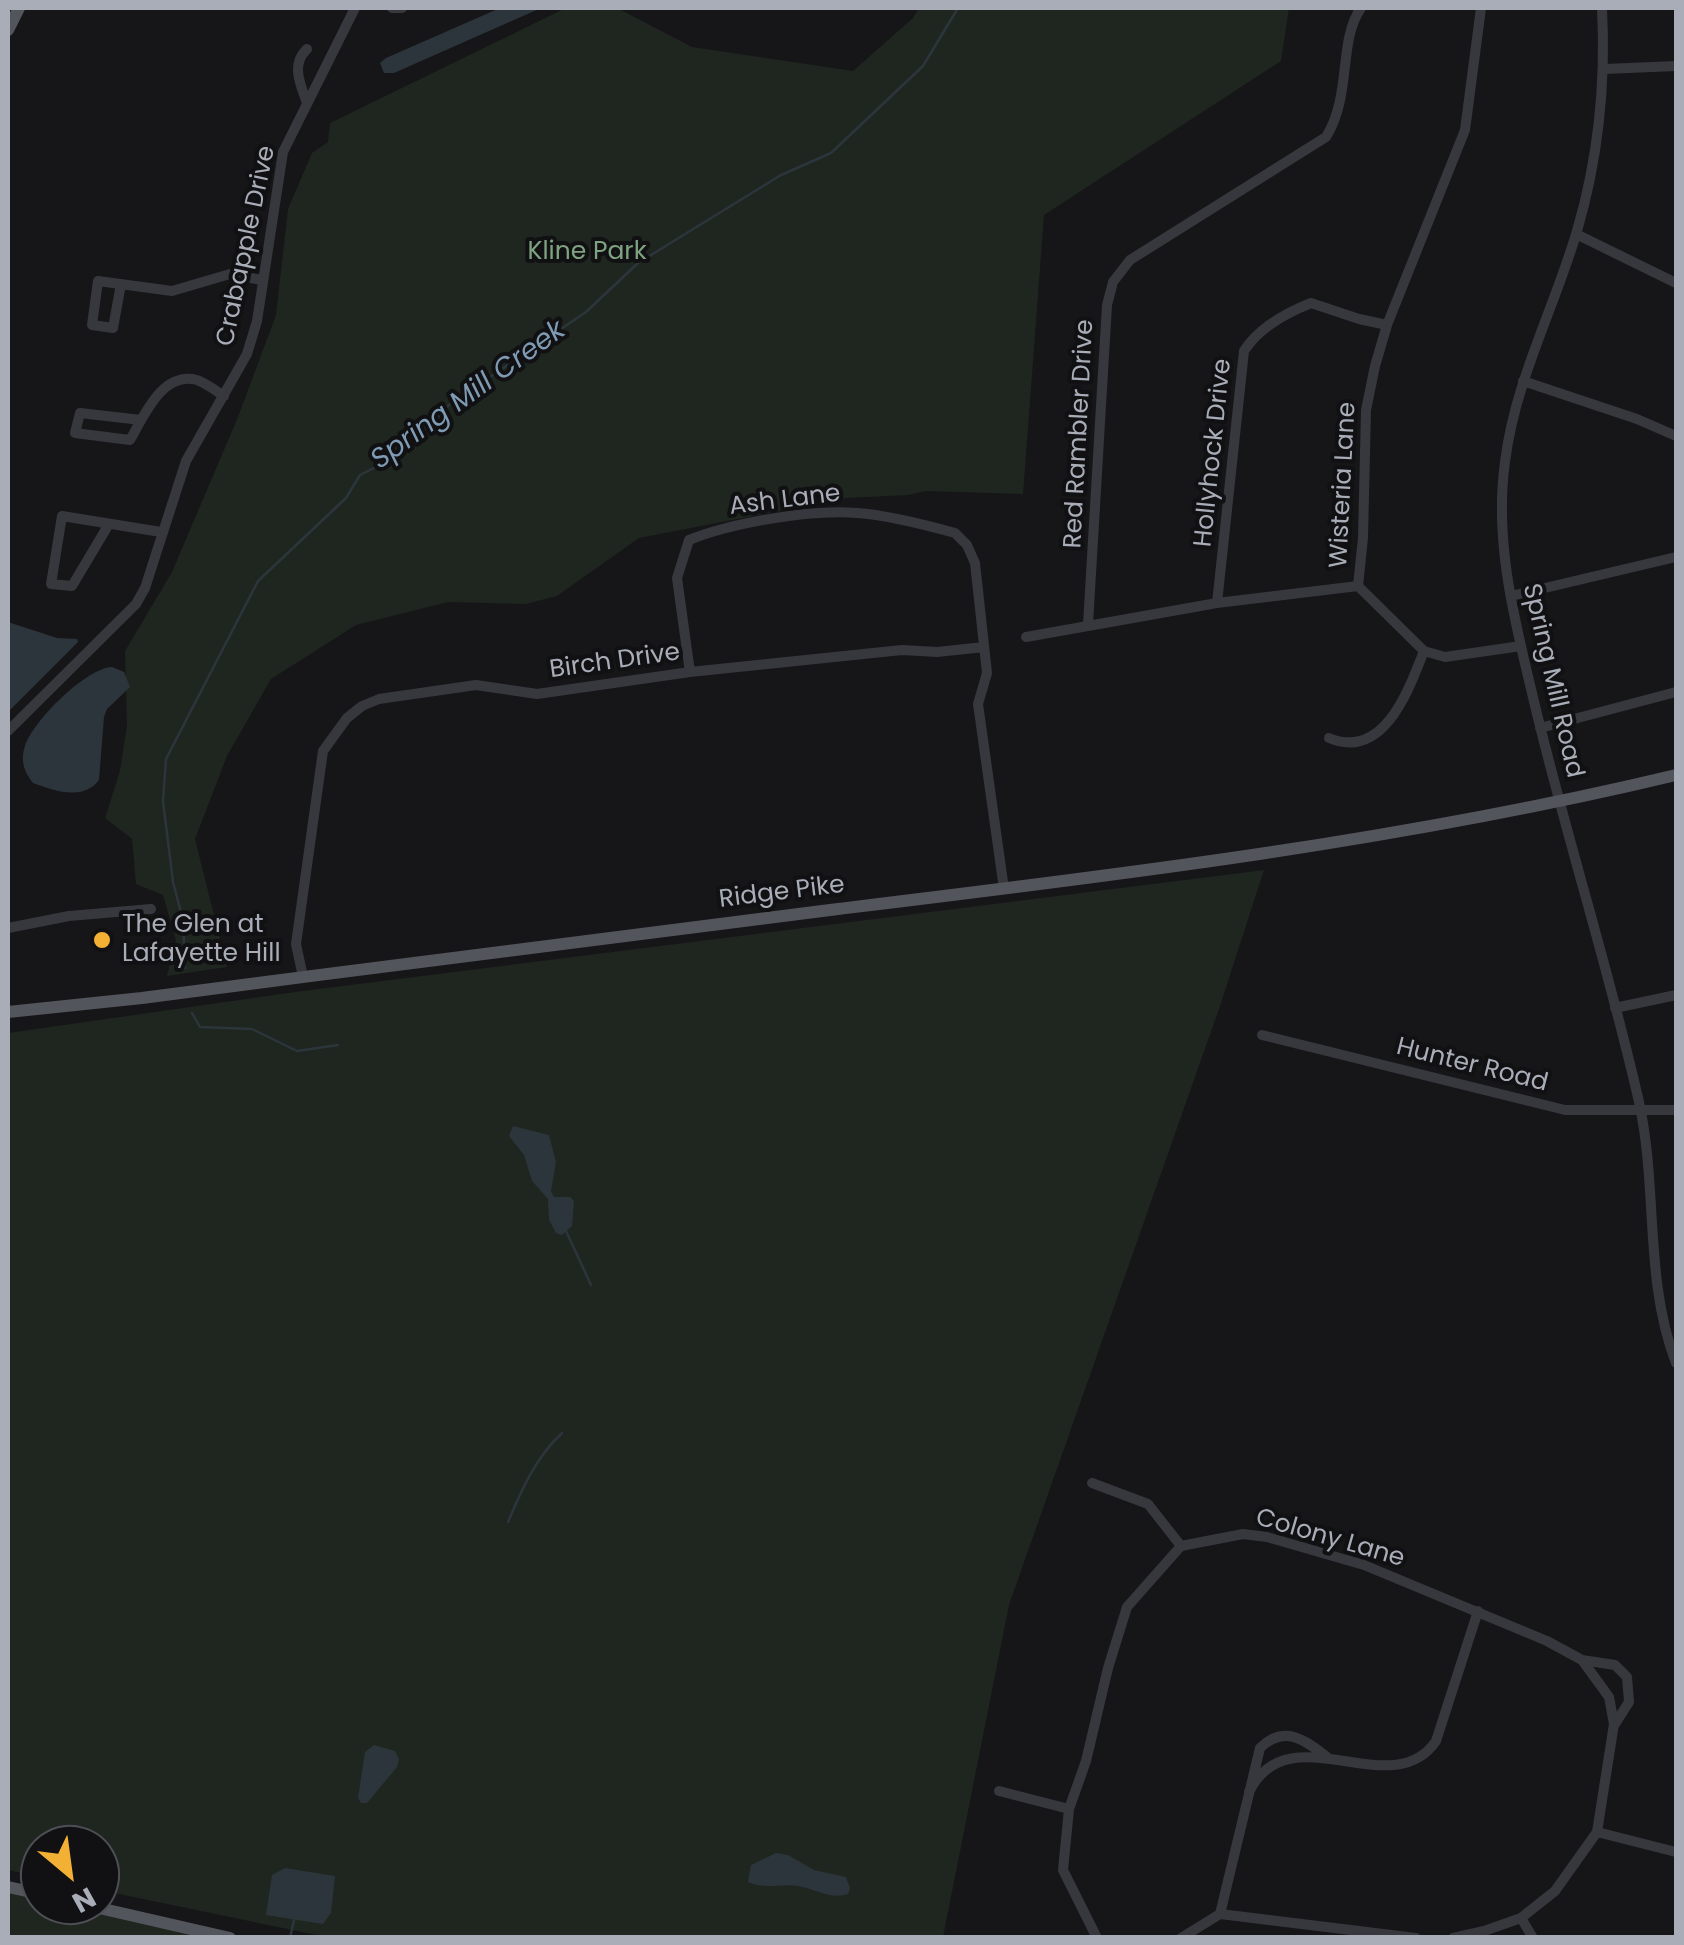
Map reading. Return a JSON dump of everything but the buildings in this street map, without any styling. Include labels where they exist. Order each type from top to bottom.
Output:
[{"type":"main road","points":[[8,30],[19,8]]},
{"type":"main road","name":"Ridge Pike","points":[[8,1012],[1004,889],[1394,833],[1559,803],[1676,775]]},
{"type":"main road","points":[[120,1913],[230,1938]]},
{"type":"street","name":"Crabapple Drive","points":[[8,730],[136,604],[150,576],[186,461],[247,354],[257,321],[283,152],[354,8]]},
{"type":"street","points":[[392,8],[402,8]]},
{"type":"street","name":"Red Rambler Drive","points":[[1088,624],[1108,305],[1113,282],[1130,260],[1326,137],[1342,104],[1352,32],[1361,8]]},
{"type":"street","name":"Wisteria Lane","points":[[1026,636],[1217,604],[1358,586],[1366,410],[1387,325],[1465,130],[1481,8]]},
{"type":"street","name":"Spring Mill Road","points":[[1602,8],[1606,69],[1594,164],[1576,234],[1512,422],[1504,480],[1504,553],[1540,728],[1640,1108],[1658,1291],[1676,1363]]},
{"type":"street","points":[[307,49],[301,54],[297,74],[308,103]]},
{"type":"street","points":[[1606,69],[1676,66]]},
{"type":"street","points":[[1576,234],[1676,283]]},
{"type":"street","points":[[120,284],[113,328],[92,326],[98,282],[120,284],[172,290],[230,274],[262,280]]},
{"type":"street","name":"Hollyhock Drive","points":[[1217,604],[1244,351],[1253,336],[1311,303],[1387,325]]},
{"type":"street","points":[[141,420],[80,412],[75,432],[130,440],[166,385],[180,380],[198,380],[224,396]]},
{"type":"street","points":[[1523,381],[1676,436]]},
{"type":"street","name":"Ash Lane","points":[[690,672],[677,578],[689,540],[716,529],[812,514],[858,513],[956,533],[968,545],[975,563],[987,674],[978,704],[1004,889]]},
{"type":"street","points":[[110,524],[72,586],[51,584],[62,516],[161,532]]},
{"type":"street","points":[[1511,596],[1676,557]]},
{"type":"street","points":[[1358,586],[1424,651],[1445,658],[1521,646]]},
{"type":"street","name":"Birch Drive","points":[[303,977],[296,944],[323,751],[346,718],[362,706],[379,699],[476,686],[537,694],[690,672],[902,650],[937,652],[984,647]]},
{"type":"street","points":[[1329,738],[1342,744],[1364,738],[1394,717],[1424,651]]},
{"type":"street","points":[[1540,728],[1676,692]]},
{"type":"street","points":[[8,928],[70,916],[151,909]]},
{"type":"street","points":[[1616,1008],[1676,994]]},
{"type":"street","name":"Hunter Road","points":[[1262,1035],[1565,1110],[1676,1110]]},
{"type":"street","points":[[1092,1483],[1148,1504],[1181,1546],[1128,1607],[1069,1809],[1063,1870],[1097,1938]]},
{"type":"street","name":"Colony Lane","points":[[1181,1546],[1243,1534],[1267,1537],[1364,1565],[1547,1641],[1582,1660],[1614,1664],[1627,1677],[1629,1702],[1614,1724]]},
{"type":"street","points":[[1250,1792],[1265,1769],[1276,1763],[1309,1756],[1385,1766],[1408,1764],[1428,1753],[1436,1742],[1478,1611]]},
{"type":"street","name":"Colony Lane","points":[[1454,1938],[1521,1918],[1555,1890],[1598,1832],[1614,1724],[1609,1697],[1582,1660]]},
{"type":"street","points":[[1220,1914],[1260,1748],[1268,1740],[1289,1735],[1331,1759]]},
{"type":"street","points":[[999,1790],[1069,1809]]},
{"type":"street","points":[[1598,1832],[1676,1852]]},
{"type":"street","points":[[1182,1938],[1220,1914],[1416,1938]]},
{"type":"street","points":[[1521,1918],[1533,1938]]},
{"type":"green space","name":"Kline Park","points":[[566,8],[617,8],[692,47],[853,71],[913,18],[919,8],[1289,8],[1281,61],[1044,215],[1023,494],[926,491],[846,498],[639,538],[557,596],[526,604],[448,602],[356,625],[271,679],[227,756],[195,839],[227,967],[167,976],[176,940],[163,895],[136,884],[132,839],[105,818],[120,771],[127,725],[125,651],[172,572],[238,417],[276,315],[288,209],[312,153],[328,142],[330,123]]},
{"type":"green space","points":[[1264,870],[1220,1006],[1009,1605],[943,1937],[326,1937],[120,1894],[120,1825],[20,1825],[20,1873],[8,1870],[8,1033],[295,992]]},
{"type":"green space","points":[[8,1887],[20,1890],[20,1925],[120,1925],[120,1916],[203,1937],[8,1937]]},
{"type":"shaded area","points":[[500,8],[541,8],[394,73],[384,73],[380,63],[386,58]]},
{"type":"shaded area","points":[[8,622],[78,642],[8,712]]},
{"type":"shaded area","points":[[112,667],[124,672],[130,687],[104,717],[99,780],[77,792],[33,783],[23,761],[30,735],[38,723],[75,686]]},
{"type":"shaded area","points":[[513,1126],[549,1135],[556,1162],[551,1191],[554,1197],[570,1197],[574,1201],[572,1226],[562,1235],[556,1233],[549,1220],[548,1199],[532,1181],[524,1155],[509,1136]]},
{"type":"shaded area","points":[[374,1745],[395,1751],[399,1759],[397,1767],[367,1803],[361,1803],[358,1798],[365,1752]]},
{"type":"shaded area","points":[[776,1853],[788,1855],[814,1870],[846,1877],[848,1894],[835,1896],[798,1886],[760,1886],[748,1882],[751,1865]]},
{"type":"shaded area","points":[[285,1868],[335,1876],[331,1913],[323,1924],[266,1915],[272,1875]]},
{"type":"waterway","name":"Spring Mill Creek","points":[[185,968],[183,920],[173,882],[163,801],[166,759],[258,581],[346,498],[360,475],[398,456],[449,405],[586,312],[638,263],[781,175],[831,153],[923,66],[958,8]]},
{"type":"waterway","name":"Spring Mill Creek","points":[[192,1013],[200,1027],[252,1029],[297,1051],[338,1045]]},
{"type":"waterway","name":"Spring Mill Creek","points":[[566,1231],[591,1285]]},
{"type":"waterway","name":"Spring Mill Creek","points":[[508,1522],[537,1463],[562,1433]]},
{"type":"waterway","name":"Spring Mill Creek","points":[[290,1938],[294,1920]]},
{"type":"place","name":"The Glen at Lafayette Hill","points":[[102,940]]}]
